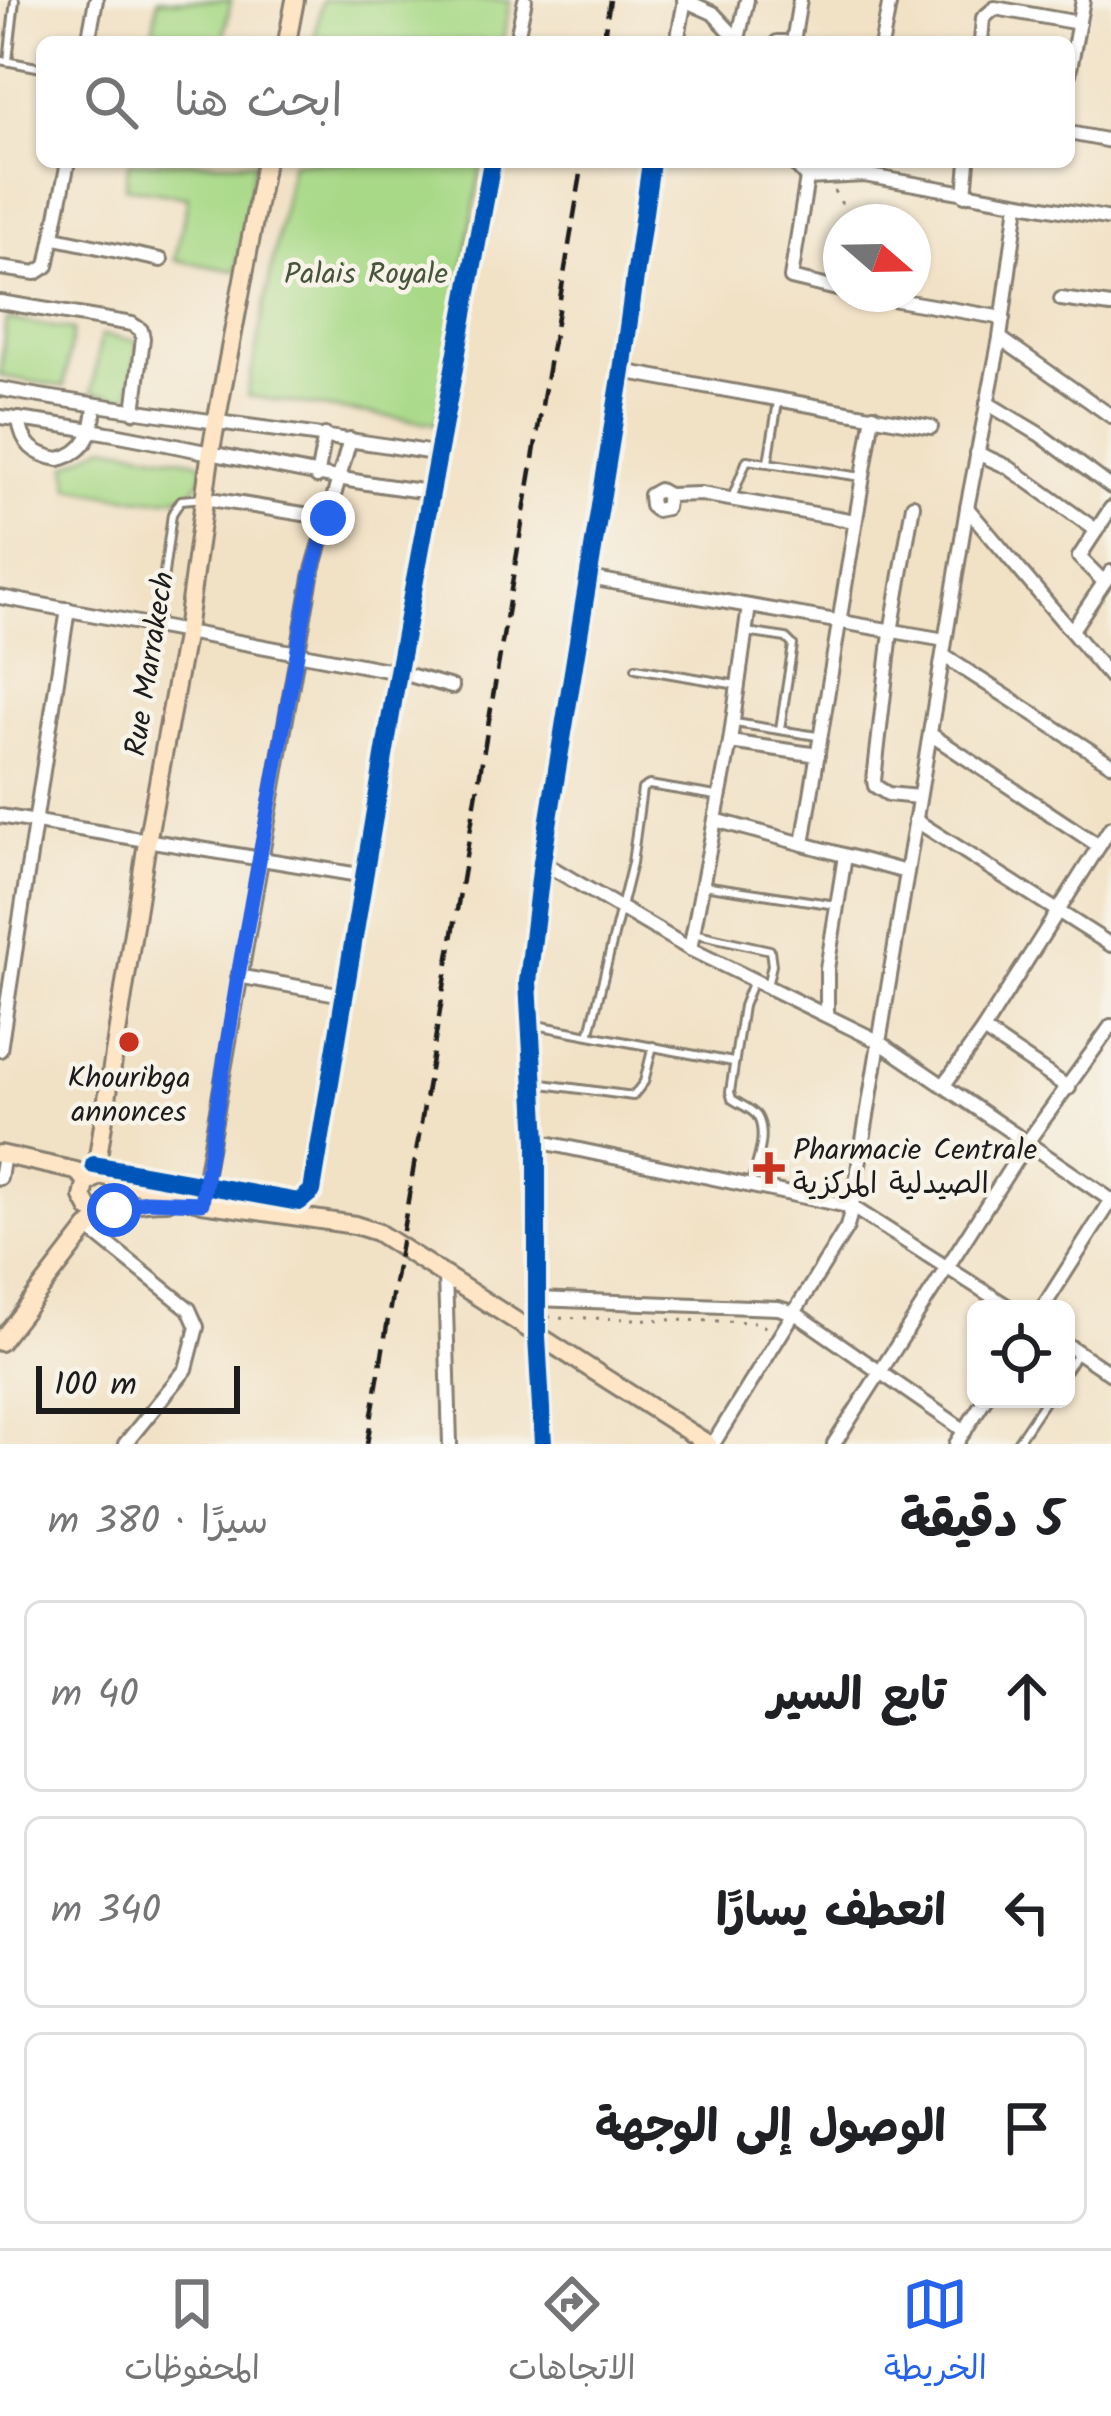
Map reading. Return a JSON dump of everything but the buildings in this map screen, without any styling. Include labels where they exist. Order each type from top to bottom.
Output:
[{"type":"main road","points":[[288,36],[295,0]]},
{"type":"main road","name":"Rue Marrakech","points":[[68,1253],[89,1183],[264,168]]},
{"type":"main road","points":[[2,1155],[76,1171],[89,1183],[95,1213],[146,1201],[199,1196]]},
{"type":"main road","points":[[89,1183],[109,1176],[117,1182],[377,1232],[710,1444]]},
{"type":"main road","points":[[0,1342],[88,1228],[121,1199],[117,1182]]},
{"type":"street","points":[[89,36],[96,0]]},
{"type":"street","points":[[517,36],[525,0]]},
{"type":"street","points":[[678,36],[685,0],[713,14],[743,20]]},
{"type":"street","points":[[740,36],[747,0]]},
{"type":"street","points":[[795,36],[800,0]]},
{"type":"street","points":[[883,36],[890,0]]},
{"type":"street","points":[[1075,43],[1083,0]]},
{"type":"street","points":[[982,36],[983,18],[995,8],[1079,23]]},
{"type":"street","points":[[713,14],[735,36]]},
{"type":"street","points":[[1075,134],[1111,141]]},
{"type":"street","points":[[0,270],[42,272],[55,238],[67,168]]},
{"type":"street","points":[[89,1183],[298,1202],[310,1196],[398,671],[491,168]]},
{"type":"street","points":[[542,1444],[537,1336],[542,1299],[528,982],[542,862],[650,168]]},
{"type":"street","points":[[798,168],[807,178],[828,179],[865,168],[965,195],[1111,219]]},
{"type":"street","points":[[965,195],[967,168]]},
{"type":"street","points":[[807,178],[791,278],[823,286]]},
{"type":"street","points":[[710,1444],[847,1227],[852,1207],[967,508],[1000,338],[1018,204]]},
{"type":"street","points":[[55,238],[161,260]]},
{"type":"street","points":[[1061,298],[1111,306]]},
{"type":"street","points":[[0,302],[132,324],[141,330],[134,412]]},
{"type":"street","points":[[931,306],[1003,318]]},
{"type":"street","points":[[1000,338],[1111,416]]},
{"type":"street","points":[[622,371],[932,427]]},
{"type":"street","points":[[0,388],[134,412],[439,454]]},
{"type":"street","points":[[987,403],[1111,487]]},
{"type":"street","points":[[19,419],[23,439],[39,454],[68,456],[93,432],[95,406]]},
{"type":"street","points":[[803,844],[873,415]]},
{"type":"street","points":[[0,417],[212,451],[338,481],[431,492]]},
{"type":"street","points":[[317,477],[325,435]]},
{"type":"street","points":[[199,1196],[311,577],[350,439]]},
{"type":"street","points":[[977,453],[1008,467],[1096,530]]},
{"type":"street","points":[[668,495],[682,492],[854,521]]},
{"type":"street","points":[[204,498],[328,518]]},
{"type":"street","points":[[913,505],[891,632],[874,780],[875,787],[888,794],[918,797]]},
{"type":"street","points":[[967,508],[1111,678]]},
{"type":"street","points":[[1072,630],[1108,577],[1079,557],[1111,508]]},
{"type":"street","points":[[589,578],[945,640]]},
{"type":"street","points":[[0,597],[398,671],[452,686]]},
{"type":"street","points":[[690,950],[730,742],[749,606]]},
{"type":"street","points":[[0,1050],[68,609]]},
{"type":"street","points":[[944,656],[1111,764]]},
{"type":"street","points":[[930,734],[1099,845]]},
{"type":"street","points":[[730,742],[818,755]]},
{"type":"street","points":[[0,816],[365,876]]},
{"type":"street","points":[[715,820],[906,872]]},
{"type":"street","points":[[915,820],[1111,945]]},
{"type":"street","points":[[944,1085],[1110,831]]},
{"type":"street","points":[[826,1015],[844,856]]},
{"type":"street","points":[[542,862],[690,950],[878,1041],[1111,1201],[1048,1300]]},
{"type":"street","points":[[238,976],[344,995]]},
{"type":"street","points":[[834,1444],[1028,1141],[1111,1026]]},
{"type":"street","points":[[983,1030],[1069,1088]]},
{"type":"street","points":[[537,1141],[852,1207],[998,1300]]},
{"type":"street","points":[[0,1178],[2,1155]]},
{"type":"street","points":[[88,1228],[189,1309],[197,1327],[186,1369],[128,1443]]},
{"type":"street","points":[[445,1274],[450,1444]]},
{"type":"street","points":[[542,1299],[778,1308],[795,1313],[964,1430]]},
{"type":"street","points":[[1075,1350],[1111,1374]]},
{"type":"street","points":[[956,1444],[979,1408]]},
{"type":"lane","points":[[15,0],[4,61],[36,67]]},
{"type":"lane","points":[[768,462],[778,399]]},
{"type":"lane","points":[[732,499],[747,460],[862,477]]},
{"type":"lane","points":[[157,625],[172,514],[181,500],[204,498]]},
{"type":"lane","points":[[746,632],[786,638],[793,645],[780,729]]},
{"type":"lane","points":[[636,668],[737,685]]},
{"type":"lane","points":[[733,723],[821,736]]},
{"type":"lane","points":[[590,1032],[622,909],[645,786],[719,796]]},
{"type":"lane","points":[[704,885],[836,905]]},
{"type":"lane","points":[[694,933],[770,950],[772,965],[743,1006],[733,1062],[732,1100],[753,1112],[760,1124],[750,1186]]},
{"type":"lane","points":[[527,1024],[733,1062]]},
{"type":"lane","points":[[531,1083],[633,1096],[644,1082],[653,1046]]},
{"type":"lane","points":[[1016,1444],[1040,1408]]},
{"type":"path","points":[[828,179],[843,204]]},
{"type":"path","points":[[542,1299],[548,1317],[758,1322],[768,1329],[769,1340]]},
{"type":"green space","points":[[158,0],[231,0],[224,36],[152,36]]},
{"type":"green space","points":[[322,0],[510,0],[504,36],[315,36]]},
{"type":"green space","points":[[128,168],[254,168],[236,271],[175,260],[188,197],[125,187]]},
{"type":"green space","name":"Palais Royale","points":[[291,168],[481,168],[437,424],[247,396]]},
{"type":"green space","points":[[6,319],[73,330],[64,387],[0,376]]},
{"type":"green space","points":[[101,335],[138,341],[129,398],[92,392]]},
{"type":"green space","points":[[105,445],[197,461],[204,466],[200,480],[189,493],[158,499],[70,488],[67,466]]},
{"type":"railway","points":[[604,36],[610,0]]},
{"type":"railway","points":[[367,1444],[582,168]]},
{"type":"cycle path","points":[[94,1165],[299,1202],[312,1191],[398,672],[491,168]]},
{"type":"cycle path","points":[[543,1444],[537,1336],[537,1141],[528,982],[542,862],[650,168]]},
{"type":"place","name":"Khouribga annonces","points":[[129,1042]]},
{"type":"place","name":"Pharmacie Centrale الصيدلية المركزية","points":[[769,1168]]},
{"type":"route","points":[[114,1210],[146,1201],[202,1203],[311,577],[328,518]]}]
